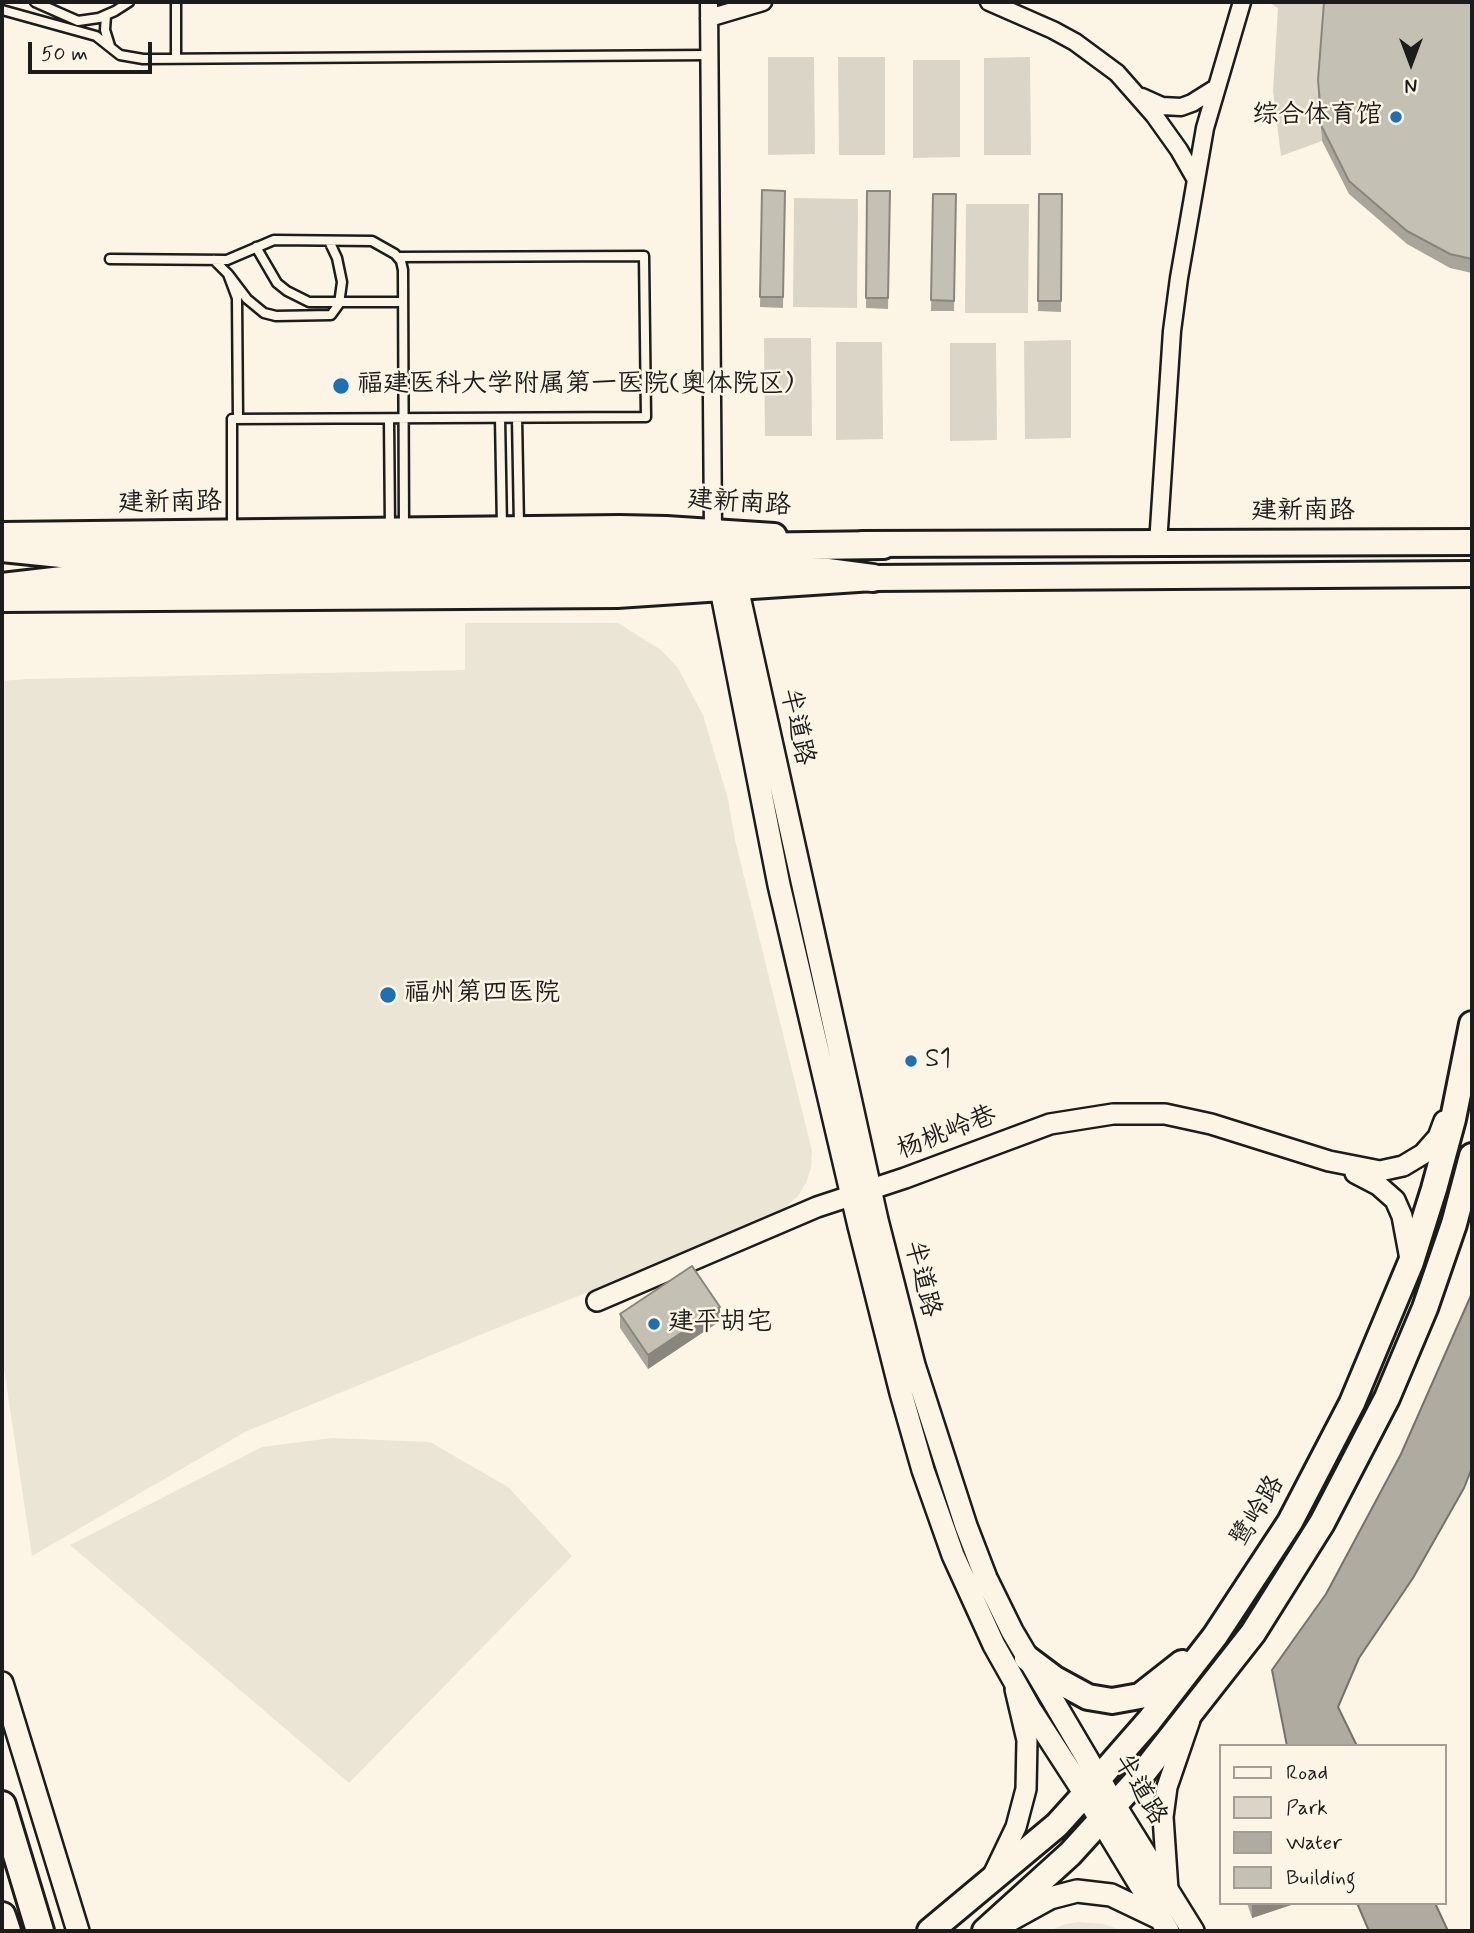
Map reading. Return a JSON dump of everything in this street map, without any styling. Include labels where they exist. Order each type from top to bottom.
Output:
[{"type":"highway","points":[[2,548],[94,556],[883,545]]},
{"type":"highway","points":[[2,587],[80,578],[745,570],[812,570],[873,578]]},
{"type":"highway","points":[[2,1805],[40,1931]]},
{"type":"highway","points":[[2,1916],[7,1931]]},
{"type":"main road","name":"建新南路","points":[[2,535],[631,528],[713,531],[883,545],[1472,542]]},
{"type":"main road","points":[[2,529],[58,534]]},
{"type":"main road","points":[[2,599],[617,595],[873,578],[1472,574]]},
{"type":"main road","name":"半道路","points":[[729,588],[779,885],[861,1192],[966,1526],[986,1578],[1164,1925]]},
{"type":"main road","points":[[2,607],[84,597]]},
{"type":"main road","name":"鹭岭路","points":[[930,1931],[1057,1825],[1149,1721],[1215,1636],[1290,1522],[1371,1361],[1411,1262],[1453,1119],[1471,1032]]},
{"type":"main road","points":[[985,1931],[1070,1853],[1140,1777],[1253,1633],[1322,1523],[1387,1398],[1425,1308],[1454,1224],[1472,1156]]},
{"type":"main road","name":"半道路","points":[[861,1192],[901,1393],[923,1470],[953,1555],[982,1622],[1012,1678],[1092,1785]]},
{"type":"main road","points":[[1425,1308],[1437,1298],[1452,1255],[1472,1229]]},
{"type":"main road","points":[[1027,1658],[1055,1679],[1088,1697],[1112,1701],[1140,1696],[1215,1636]]},
{"type":"main road","points":[[2,1682],[78,1931]]},
{"type":"main road","name":"半道路","points":[[1107,1812],[1168,1890],[1193,1931]]},
{"type":"main road","points":[[992,1931],[1050,1898],[1077,1891],[1111,1895],[1138,1906],[1164,1925]]},
{"type":"street","points":[[713,531],[709,10],[763,2]]},
{"type":"street","points":[[989,2],[1031,19],[1075,42],[1116,73],[1137,94],[1179,150],[1195,178]]},
{"type":"street","points":[[1158,544],[1172,331],[1195,178],[1216,88],[1242,2]]},
{"type":"street","points":[[1137,94],[1162,106],[1181,107],[1216,88]]},
{"type":"street","points":[[1329,1161],[1390,1171],[1423,1154],[1438,1137],[1471,1032]]},
{"type":"street","name":"杨桃岭巷","points":[[597,1301],[817,1207],[1050,1124],[1086,1116],[1165,1114],[1188,1118],[1329,1161]]},
{"type":"street","points":[[1329,1161],[1378,1185],[1395,1200],[1402,1216],[1411,1262]]},
{"type":"street","points":[[990,1882],[1016,1827],[1026,1790],[1027,1740],[1012,1678]]},
{"type":"street","points":[[1168,1890],[1163,1817],[1167,1787],[1194,1711]]},
{"type":"lane","points":[[35,2],[48,5],[78,21],[106,15],[130,2]]},
{"type":"lane","points":[[176,2],[176,59]]},
{"type":"lane","points":[[2,10],[96,36],[120,55],[129,58],[710,55]]},
{"type":"lane","points":[[106,15],[105,30],[111,48]]},
{"type":"lane","points":[[110,258],[236,258],[274,240],[372,241],[381,244],[397,257],[404,270],[404,419],[397,530]]},
{"type":"lane","points":[[214,260],[247,299],[264,313],[276,316],[331,315],[339,304],[342,282],[341,270],[329,241]]},
{"type":"lane","points":[[256,247],[268,271],[287,291],[309,302],[404,302]]},
{"type":"lane","points":[[232,533],[232,419],[646,417],[644,256],[397,257]]},
{"type":"lane","points":[[228,274],[234,286],[238,312],[238,419]]},
{"type":"lane","points":[[500,418],[510,530]]},
{"type":"lane","points":[[510,530],[517,418]]},
{"type":"lane","points":[[389,419],[397,530]]},
{"type":"shaded area","name":"福州第四医院","points":[[465,623],[618,623],[661,650],[678,668],[703,715],[728,799],[735,840],[812,1151],[811,1168],[806,1183],[798,1196],[778,1214],[602,1289],[502,1326],[245,1432],[32,1556],[2,1355],[2,681],[465,670]]},
{"type":"shaded area","points":[[332,1438],[430,1442],[508,1487],[572,1556],[349,1783],[70,1545],[262,1447]]},
{"type":"shaded area","points":[[1078,1922],[1104,1924],[1123,1931],[1049,1931]]},
{"type":"green space","points":[[1268,2],[1328,2],[1324,16],[1318,94],[1322,141],[1281,156],[1273,91],[1278,8]]},
{"type":"green space","points":[[768,57],[814,57],[815,154],[768,155]]},
{"type":"green space","points":[[838,57],[885,57],[885,155],[839,155]]},
{"type":"green space","points":[[1030,57],[1031,155],[984,155],[984,58]]},
{"type":"green space","points":[[913,60],[960,60],[960,157],[913,158]]},
{"type":"green space","points":[[794,198],[858,199],[857,308],[793,307]]},
{"type":"green space","points":[[966,204],[1029,204],[1028,313],[965,313]]},
{"type":"green space","points":[[764,338],[811,338],[812,436],[765,436]]},
{"type":"green space","points":[[1071,340],[1071,438],[1025,439],[1024,341]]},
{"type":"green space","points":[[836,342],[882,342],[883,439],[836,440]]},
{"type":"green space","points":[[950,343],[996,343],[997,440],[950,441]]},
{"type":"water","points":[[1472,1293],[1472,1468],[1464,1488],[1413,1578],[1359,1658],[1338,1707],[1356,1744],[1287,1744],[1272,1670],[1326,1594],[1401,1454]]},
{"type":"water","points":[[1358,1905],[1436,1905],[1448,1931],[1369,1931]]},
{"type":"building","name":"综合体育馆","points":[[1324,2],[1472,2],[1472,259],[1450,254],[1407,231],[1349,181],[1322,127],[1318,80]]},
{"type":"building","points":[[762,190],[785,191],[783,297],[760,297]]},
{"type":"building","points":[[867,191],[890,191],[888,298],[866,298]]},
{"type":"building","points":[[933,194],[956,194],[954,301],[931,300]]},
{"type":"building","points":[[1039,194],[1062,194],[1061,301],[1038,301]]},
{"type":"building","name":"建平胡宅","points":[[692,1266],[720,1307],[648,1355],[620,1314]]},
{"type":"place","name":"综合体育馆","points":[[1396,117]]},
{"type":"place","name":"福建医科大学附属第一医院(奥体院区)","points":[[341,386]]},
{"type":"place","name":"福州第四医院","points":[[388,995]]},
{"type":"place","name":"S1","points":[[911,1061]]},
{"type":"place","name":"建平胡宅","points":[[654,1324]]}]
